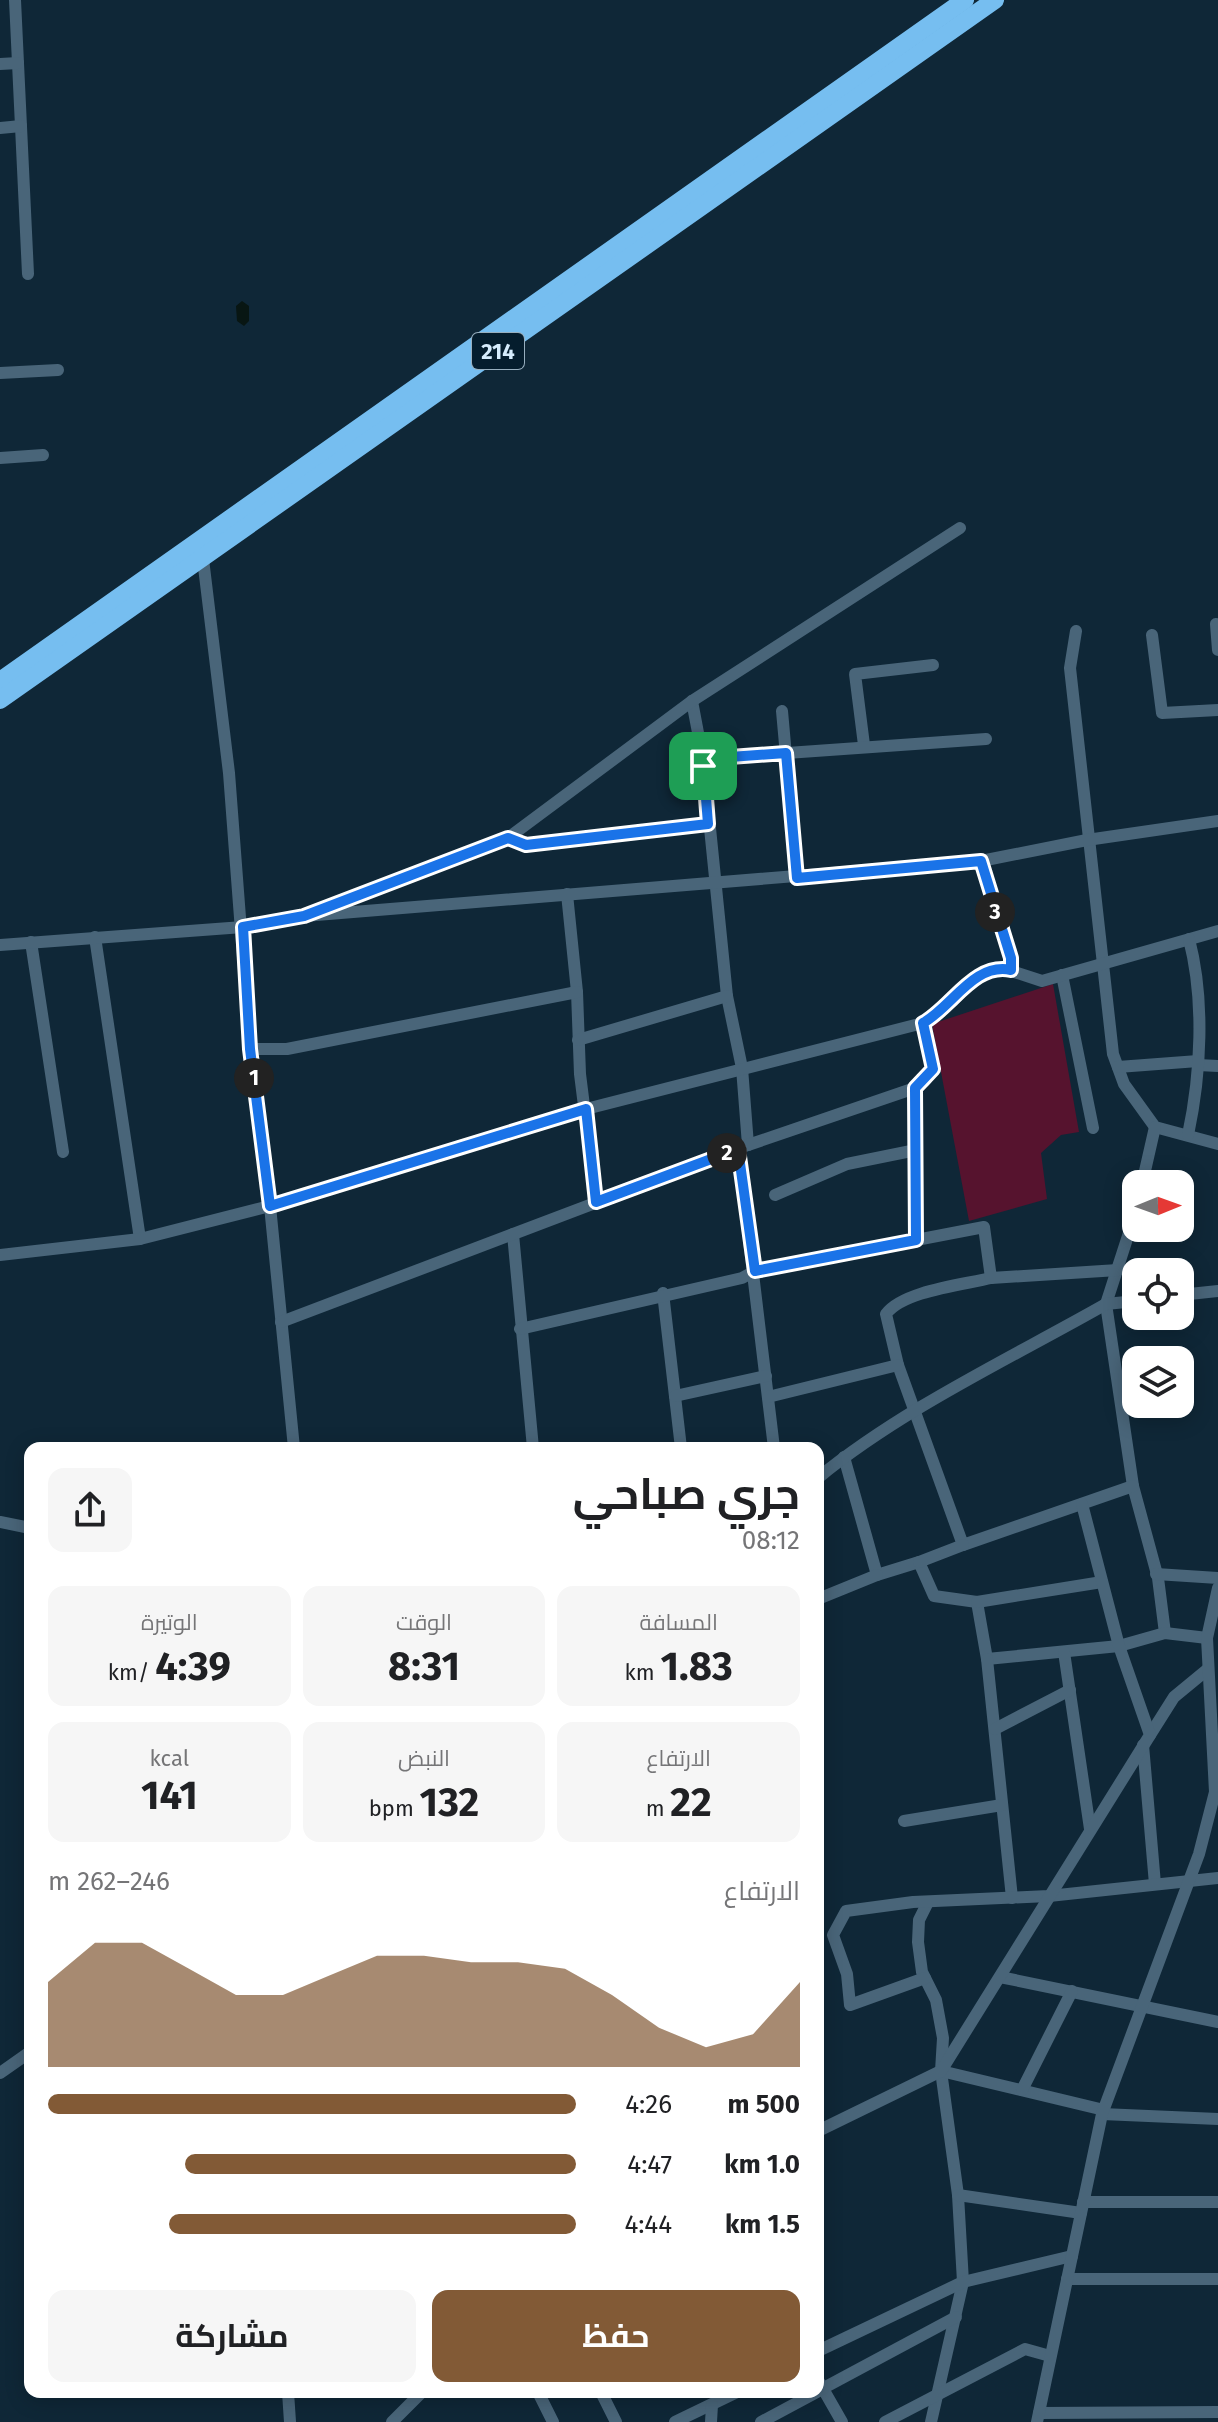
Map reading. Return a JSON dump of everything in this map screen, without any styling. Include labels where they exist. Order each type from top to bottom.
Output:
[{"type":"highway","name":"214","points":[[0,681],[965,0]]},
{"type":"highway","name":"214","points":[[0,700],[995,0]]},
{"type":"street","points":[[0,11],[15,5],[28,274]]},
{"type":"street","points":[[0,64],[18,63]]},
{"type":"street","points":[[0,128],[21,126]]},
{"type":"street","points":[[0,373],[58,370]]},
{"type":"street","points":[[0,458],[43,455]]},
{"type":"street","points":[[304,916],[508,838],[692,701],[960,528]]},
{"type":"street","points":[[203,559],[229,773],[250,1049],[270,1206],[293,1442]]},
{"type":"street","points":[[1216,624],[1218,650]]},
{"type":"street","points":[[1076,631],[1070,668],[1100,963],[1118,1067],[1137,1104],[1155,1127],[1218,1144]]},
{"type":"street","points":[[1152,635],[1162,713],[1218,710]]},
{"type":"street","points":[[864,745],[855,674],[933,665]]},
{"type":"street","points":[[692,701],[703,759],[727,996],[742,1068],[743,1147],[773,1442]]},
{"type":"street","points":[[782,711],[797,878]]},
{"type":"street","points":[[703,759],[864,745],[986,739]]},
{"type":"street","points":[[0,945],[243,927],[304,916],[981,861],[1087,840],[1218,821]]},
{"type":"street","points":[[508,838],[526,845],[708,824]]},
{"type":"street","points":[[981,861],[1011,958],[1011,970]]},
{"type":"street","points":[[567,894],[577,992],[578,1040],[596,1202]]},
{"type":"street","points":[[0,1255],[140,1239],[270,1206],[586,1109],[923,1023],[944,1009],[984,972],[1011,970],[1042,981],[1218,931]]},
{"type":"street","points":[[95,937],[140,1239]]},
{"type":"street","points":[[1188,1135],[1198,1063],[1195,962],[1189,939]]},
{"type":"street","points":[[31,942],[63,1152]]},
{"type":"street","points":[[1062,975],[1093,1128]]},
{"type":"street","points":[[250,1049],[287,1049],[577,992]]},
{"type":"street","points":[[578,1040],[727,996]]},
{"type":"street","points":[[281,1322],[743,1147],[915,1088],[933,1069],[923,1023]]},
{"type":"street","points":[[1118,1067],[1198,1063],[1218,1066]]},
{"type":"street","points":[[915,1088],[916,1240]]},
{"type":"street","points":[[1145,1170],[1155,1127]]},
{"type":"street","points":[[775,1195],[847,1164],[916,1150]]},
{"type":"street","points":[[520,1329],[663,1293],[742,1278],[755,1271],[984,1227],[991,1278]]},
{"type":"street","points":[[513,1234],[532,1442]]},
{"type":"street","points":[[1127,1242],[1106,1304],[1133,1486],[1156,1574],[1165,1633]]},
{"type":"street","points":[[963,1545],[898,1365],[886,1314],[893,1304],[991,1278],[1118,1270]]},
{"type":"street","points":[[1194,1294],[1218,1291]]},
{"type":"street","points":[[663,1293],[680,1442]]},
{"type":"street","points":[[824,1473],[844,1457],[916,1413],[1106,1304],[1122,1302]]},
{"type":"street","points":[[768,1397],[898,1365]]},
{"type":"street","points":[[675,1396],[766,1376]]},
{"type":"street","points":[[844,1457],[877,1575]]},
{"type":"street","points":[[824,1597],[877,1575],[1133,1486]]},
{"type":"street","points":[[1082,1504],[1147,1740],[1155,1884]]},
{"type":"street","points":[[0,1522],[24,1527]]},
{"type":"street","points":[[919,1562],[934,1596],[977,1602],[1102,1582]]},
{"type":"street","points":[[1156,1574],[1218,1578]]},
{"type":"street","points":[[1218,1588],[1207,1638],[1217,1792],[1189,1880],[1103,2112],[1038,2418],[1218,2412]]},
{"type":"street","points":[[977,1602],[987,1659],[1012,1898]]},
{"type":"street","points":[[987,1659],[1119,1646],[1165,1633],[1207,1638]]},
{"type":"street","points":[[1064,1652],[1090,1829]]},
{"type":"street","points":[[824,2128],[941,2071],[1174,1697],[1208,1669]]},
{"type":"street","points":[[995,1729],[1070,1690]]},
{"type":"street","points":[[904,1821],[1002,1805]]},
{"type":"street","points":[[925,1978],[850,2005],[847,1974],[833,1935],[846,1911],[928,1902],[1049,1896],[1218,1878]]},
{"type":"street","points":[[928,1902],[919,1920],[925,1978],[938,2008],[943,2049],[941,2071],[958,2195],[963,2282],[931,2422]]},
{"type":"street","points":[[1000,1977],[1218,2022]]},
{"type":"street","points":[[1022,2090],[1072,1991]]},
{"type":"street","points":[[0,2073],[24,2056]]},
{"type":"street","points":[[941,2071],[1103,2112],[1218,2119]]},
{"type":"street","points":[[958,2195],[1082,2208],[1218,2202]]},
{"type":"street","points":[[824,2348],[963,2282],[1072,2256]]},
{"type":"street","points":[[1067,2279],[1218,2279]]},
{"type":"street","points":[[824,2385],[956,2317]]},
{"type":"street","points":[[885,2422],[1025,2349],[1050,2356]]},
{"type":"street","points":[[824,2395],[842,2422]]},
{"type":"street","points":[[288,2398],[290,2422]]},
{"type":"street","points":[[392,2422],[416,2398]]},
{"type":"street","points":[[541,2398],[553,2422]]},
{"type":"street","points":[[604,2398],[616,2422]]},
{"type":"street","points":[[675,2422],[725,2398]]},
{"type":"street","points":[[761,2422],[802,2398]]},
{"type":"street","points":[[711,2422],[712,2405]]},
{"type":"shaded area","points":[[242,301],[249,306],[249,321],[244,326],[237,321],[236,306]]},
{"type":"shaded area","points":[[1053,984],[1079,1132],[1061,1135],[1041,1153],[1047,1199],[969,1221],[932,1024]]},
{"type":"route","points":[[786,753],[797,878],[981,861],[1011,958],[1011,970],[1002,968],[984,972],[936,1016],[923,1023],[933,1069],[925,1081],[915,1088],[916,1240],[755,1271],[738,1149],[596,1202],[586,1109],[270,1206],[250,1049],[243,927],[304,916],[508,838],[526,845],[708,824],[703,766],[703,759],[786,753]]}]
